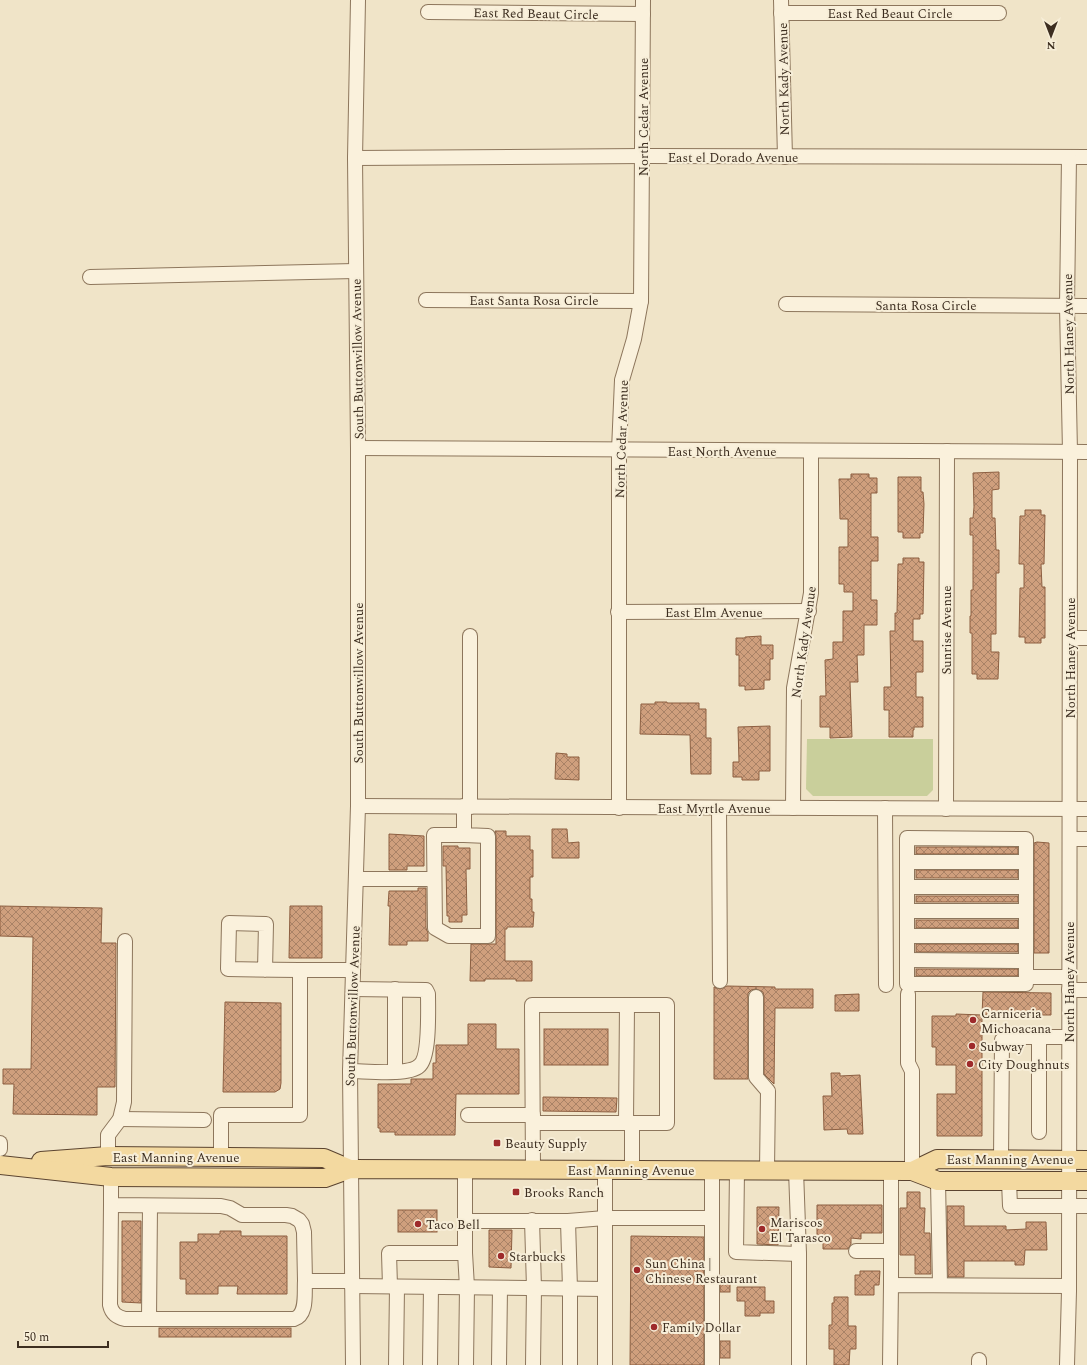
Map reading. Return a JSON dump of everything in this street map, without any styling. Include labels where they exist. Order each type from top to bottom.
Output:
[{"type":"main road","name":"East Manning Avenue","points":[[0,1165],[108,1156],[324,1158],[350,1169]]},
{"type":"main road","points":[[111,1177],[113,1169],[117,1168],[182,1166],[217,1157]]},
{"type":"main road","name":"East Manning Avenue","points":[[912,1171],[937,1159],[1087,1160]]},
{"type":"main road","name":"East Manning Avenue","points":[[0,1165],[111,1177],[325,1178],[350,1169],[796,1170],[912,1171],[938,1181],[1087,1181]]},
{"type":"street","name":"South Buttonwillow Avenue","points":[[353,1365],[350,1071],[358,806],[358,448],[355,158],[358,0]]},
{"type":"street","name":"North Cedar Avenue","points":[[618,808],[618,450],[622,380],[634,339],[641,301],[643,0]]},
{"type":"street","name":"East Red Beaut Circle","points":[[781,6],[999,14]]},
{"type":"street","name":"North Kady Avenue","points":[[781,6],[785,157]]},
{"type":"street","name":"East Red Beaut Circle","points":[[428,12],[643,14]]},
{"type":"street","name":"East el Dorado Avenue","points":[[355,158],[643,156],[1087,157]]},
{"type":"street","name":"North Haney Avenue","points":[[1067,1365],[1069,1286],[1068,1160],[1070,983],[1070,452],[1067,306],[1069,157]]},
{"type":"street","points":[[90,276],[355,271]]},
{"type":"street","name":"East Santa Rosa Circle","points":[[426,300],[641,301]]},
{"type":"street","name":"Santa Rosa Circle","points":[[786,304],[1087,306]]},
{"type":"street","name":"East North Avenue","points":[[358,448],[1087,452]]},
{"type":"street","name":"North Kady Avenue","points":[[793,808],[794,688],[812,594],[811,451]]},
{"type":"street","name":"Sunrise Avenue","points":[[946,809],[947,451]]},
{"type":"street","name":"East Elm Avenue","points":[[618,612],[809,611]]},
{"type":"street","points":[[464,835],[467,806],[470,636]]},
{"type":"street","points":[[1070,638],[1087,638]]},
{"type":"street","name":"East Myrtle Avenue","points":[[358,806],[1087,809]]},
{"type":"street","points":[[719,808],[720,981]]},
{"type":"street","points":[[885,808],[886,985]]},
{"type":"street","points":[[434,835],[464,835],[488,836],[488,936],[449,936],[435,928],[434,835]]},
{"type":"street","points":[[907,838],[1026,839],[1026,862],[1026,984],[907,984],[907,838]]},
{"type":"street","points":[[1070,839],[1087,839]]},
{"type":"street","points":[[907,862],[1026,862]]},
{"type":"street","points":[[356,879],[434,879]]},
{"type":"street","points":[[907,887],[1026,887]]},
{"type":"street","points":[[907,911],[1026,911]]},
{"type":"street","points":[[907,936],[1026,936]]},
{"type":"street","points":[[108,1156],[108,1135],[120,1119],[124,1102],[125,941]]},
{"type":"street","points":[[907,960],[1026,961]]},
{"type":"street","points":[[265,970],[354,970]]},
{"type":"street","points":[[217,1157],[221,1115],[300,1115],[300,970]]},
{"type":"street","points":[[1026,977],[1070,983],[1087,990]]},
{"type":"street","points":[[350,1071],[395,1072],[413,1070],[420,1066],[425,1057],[428,994],[426,990],[353,989]]},
{"type":"street","points":[[395,989],[395,1072]]},
{"type":"street","points":[[908,994],[908,1063],[912,1071],[912,1171]]},
{"type":"street","points":[[756,997],[756,1077],[768,1091],[767,1170]]},
{"type":"street","points":[[468,1115],[533,1119],[629,1124],[667,1124],[667,1005],[532,1005],[533,1119],[533,1170]]},
{"type":"street","points":[[627,1005],[629,1124],[632,1170]]},
{"type":"street","points":[[1001,1159],[1001,1042],[1007,1037],[1069,1038]]},
{"type":"street","points":[[1039,1037],[1039,1132]]},
{"type":"street","points":[[120,1119],[204,1120]]},
{"type":"street","points":[[0,1143],[0,1149]]},
{"type":"street","points":[[465,1170],[465,1253],[467,1287],[466,1365]]},
{"type":"street","points":[[605,1170],[605,1365]]},
{"type":"street","points":[[712,1170],[712,1365]]},
{"type":"street","points":[[737,1170],[736,1252],[799,1254]]},
{"type":"street","points":[[796,1170],[799,1254],[799,1365]]},
{"type":"street","points":[[890,1365],[891,1171]]},
{"type":"street","points":[[111,1177],[110,1305],[112,1311],[119,1317],[125,1319],[294,1319],[300,1316],[304,1309],[304,1232],[302,1224],[296,1218],[286,1216],[242,1215],[230,1208],[221,1206],[150,1206],[111,1204]]},
{"type":"street","points":[[938,1181],[940,1285]]},
{"type":"street","points":[[1009,1181],[1010,1206],[1087,1206]]},
{"type":"street","points":[[149,1319],[150,1206]]},
{"type":"street","points":[[465,1221],[568,1221],[605,1218],[712,1218]]},
{"type":"street","points":[[532,1220],[534,1288],[533,1365]]},
{"type":"street","points":[[568,1221],[570,1365]]},
{"type":"street","points":[[856,1252],[891,1252]]},
{"type":"street","points":[[396,1365],[393,1286],[389,1253],[465,1253]]},
{"type":"street","points":[[304,1281],[393,1286],[605,1289]]},
{"type":"street","points":[[891,1285],[1069,1286]]},
{"type":"street","points":[[430,1365],[431,1287]]},
{"type":"street","points":[[499,1365],[500,1288]]},
{"type":"green space","points":[[807,739],[933,739],[933,790],[927,796],[813,796],[806,789]]},
{"type":"building","points":[[999,472],[999,489],[992,490],[992,518],[995,518],[996,550],[999,550],[999,573],[996,573],[996,634],[991,634],[991,652],[999,652],[998,679],[977,679],[977,674],[972,674],[972,633],[970,633],[971,590],[973,590],[973,535],[970,535],[970,518],[973,518],[974,507],[973,473]]},
{"type":"building","points":[[851,474],[869,474],[869,478],[877,478],[877,493],[871,493],[871,537],[878,537],[878,561],[871,561],[871,600],[877,600],[877,625],[864,625],[864,655],[857,655],[858,682],[850,682],[852,737],[830,738],[830,727],[820,727],[820,696],[826,696],[825,660],[833,659],[833,642],[843,642],[843,611],[853,611],[853,592],[844,592],[844,584],[839,584],[839,547],[848,547],[848,519],[840,519],[839,479],[851,479]]},
{"type":"building","points":[[898,477],[921,477],[921,492],[923,492],[924,504],[923,533],[920,533],[920,538],[903,538],[903,532],[898,532]]},
{"type":"building","points":[[1025,510],[1041,510],[1041,515],[1045,515],[1044,564],[1041,564],[1042,587],[1045,587],[1045,638],[1041,638],[1041,643],[1025,643],[1025,637],[1019,637],[1020,588],[1024,588],[1024,564],[1019,564],[1020,516],[1025,516]]},
{"type":"building","points":[[903,558],[919,558],[919,562],[924,562],[923,614],[920,614],[920,619],[913,619],[913,641],[923,641],[923,672],[916,672],[916,697],[923,697],[923,727],[914,727],[913,737],[889,737],[889,710],[884,710],[884,687],[891,687],[890,631],[895,631],[898,564],[903,564]]},
{"type":"building","points":[[761,636],[761,645],[773,645],[773,659],[770,659],[770,680],[764,680],[764,689],[745,690],[745,686],[739,686],[739,655],[736,655],[736,638]]},
{"type":"building","points":[[655,702],[699,703],[699,709],[706,709],[706,738],[711,738],[711,774],[691,774],[690,735],[640,734],[641,704],[655,704]]},
{"type":"building","points":[[770,726],[770,771],[759,771],[759,780],[742,780],[742,777],[733,777],[733,762],[739,762],[738,727]]},
{"type":"building","points":[[556,753],[567,754],[567,757],[579,757],[579,780],[555,779]]},
{"type":"building","points":[[552,829],[567,829],[568,843],[579,842],[579,858],[552,858]]},
{"type":"building","points":[[495,831],[506,831],[506,836],[530,836],[530,850],[533,850],[533,877],[530,877],[530,899],[532,899],[532,912],[534,912],[533,927],[507,927],[507,929],[505,929],[505,961],[532,961],[532,981],[516,981],[516,979],[485,979],[485,981],[470,981],[471,944],[496,944]]},
{"type":"building","points":[[389,834],[424,836],[424,866],[407,866],[407,870],[389,870]]},
{"type":"building","points":[[1034,843],[1049,843],[1049,953],[1034,953]]},
{"type":"building","points":[[443,846],[470,848],[470,869],[466,869],[467,915],[462,915],[462,922],[449,922],[449,916],[447,916],[446,866],[443,866]]},
{"type":"building","points":[[916,847],[1018,847],[1018,854],[916,854]]},
{"type":"building","points":[[916,870],[1018,870],[1018,878],[916,878]]},
{"type":"building","points":[[418,888],[426,888],[426,928],[428,933],[428,941],[407,941],[407,945],[389,945],[389,891],[418,891]]},
{"type":"building","points":[[916,896],[1018,896],[1018,902],[916,902]]},
{"type":"building","points":[[0,906],[102,908],[101,943],[116,943],[115,1087],[97,1087],[97,1115],[13,1114],[14,1084],[3,1084],[3,1069],[31,1069],[33,937],[0,936]]},
{"type":"building","points":[[290,906],[322,906],[322,958],[289,958]]},
{"type":"building","points":[[916,920],[1018,920],[1018,928],[916,928]]},
{"type":"building","points":[[916,944],[1018,944],[1018,952],[916,952]]},
{"type":"building","points":[[916,969],[1018,969],[1018,976],[916,976]]},
{"type":"building","points":[[727,986],[775,987],[775,989],[813,989],[813,1008],[775,1008],[774,1084],[764,1074],[764,997],[763,992],[756,989],[751,990],[748,993],[748,1079],[714,1079],[714,987],[720,989]]},
{"type":"building","points":[[983,992],[1051,993],[1051,1015],[982,1015]]},
{"type":"building","points":[[859,994],[859,1011],[835,1011],[835,995]]},
{"type":"building","points":[[225,1002],[281,1003],[281,1083],[280,1089],[275,1092],[223,1092]]},
{"type":"building","points":[[956,1014],[982,1015],[982,1136],[937,1136],[937,1094],[956,1094],[956,1065],[936,1065],[936,1047],[932,1047],[932,1016],[956,1016]]},
{"type":"building","points":[[468,1024],[496,1024],[496,1049],[519,1049],[519,1094],[456,1094],[455,1135],[395,1135],[395,1132],[380,1132],[380,1128],[378,1128],[378,1084],[411,1084],[411,1079],[433,1079],[433,1063],[436,1063],[436,1045],[468,1045]]},
{"type":"building","points":[[544,1029],[608,1029],[608,1065],[544,1065]]},
{"type":"building","points":[[831,1073],[840,1073],[840,1076],[860,1075],[863,1134],[848,1134],[847,1129],[824,1130],[823,1096],[832,1096]]},
{"type":"building","points":[[543,1097],[617,1098],[616,1112],[543,1111]]},
{"type":"building","points":[[907,1192],[920,1192],[920,1208],[925,1208],[924,1233],[930,1233],[931,1274],[915,1274],[915,1255],[900,1255],[900,1208],[907,1208]]},
{"type":"building","points":[[817,1205],[882,1205],[882,1233],[861,1233],[861,1239],[851,1238],[851,1244],[848,1249],[823,1249],[823,1242],[817,1241]]},
{"type":"building","points":[[947,1206],[964,1206],[964,1226],[1006,1226],[1006,1230],[1026,1229],[1026,1222],[1046,1222],[1047,1250],[1025,1250],[1024,1265],[1015,1265],[1015,1261],[964,1261],[964,1277],[948,1277]]},
{"type":"building","points":[[757,1207],[779,1207],[778,1245],[757,1244]]},
{"type":"building","points":[[398,1210],[437,1210],[437,1232],[398,1232]]},
{"type":"building","points":[[122,1221],[141,1221],[141,1303],[122,1302]]},
{"type":"building","points":[[489,1230],[512,1230],[511,1268],[489,1267]]},
{"type":"building","points":[[220,1231],[241,1231],[241,1236],[287,1236],[287,1294],[237,1294],[238,1286],[218,1286],[218,1294],[186,1294],[186,1279],[180,1279],[180,1242],[198,1242],[198,1234],[220,1234]]},
{"type":"building","points":[[631,1236],[704,1237],[704,1365],[630,1365]]},
{"type":"building","points":[[860,1271],[880,1271],[879,1285],[874,1285],[874,1295],[855,1295],[855,1275],[860,1275]]},
{"type":"building","points":[[720,1276],[730,1276],[730,1292],[720,1292]]},
{"type":"building","points":[[737,1287],[765,1287],[765,1301],[774,1301],[774,1313],[760,1313],[760,1316],[745,1316],[745,1301],[737,1301]]},
{"type":"building","points":[[834,1297],[848,1297],[848,1326],[856,1326],[856,1349],[850,1349],[849,1365],[834,1365],[834,1349],[829,1349],[829,1325],[832,1325],[832,1303],[834,1303]]},
{"type":"building","points":[[159,1328],[291,1328],[291,1337],[159,1337]]},
{"type":"building","points":[[720,1341],[730,1341],[730,1358],[720,1358]]},
{"type":"place","name":"Carniceria Michoacana","points":[[973,1020]]},
{"type":"place","name":"Subway","points":[[972,1046]]},
{"type":"place","name":"City Doughnuts","points":[[970,1064]]},
{"type":"place","name":"Beauty Supply","points":[[497,1143]]},
{"type":"place","name":"Brooks Ranch","points":[[516,1192]]},
{"type":"place","name":"Taco Bell","points":[[418,1224]]},
{"type":"place","name":"Mariscos El Tarasco","points":[[762,1229]]},
{"type":"place","name":"Starbucks","points":[[501,1256]]},
{"type":"place","name":"Sun China | Chinese Restaurant","points":[[637,1270]]},
{"type":"place","name":"Family Dollar","points":[[654,1327]]}]
